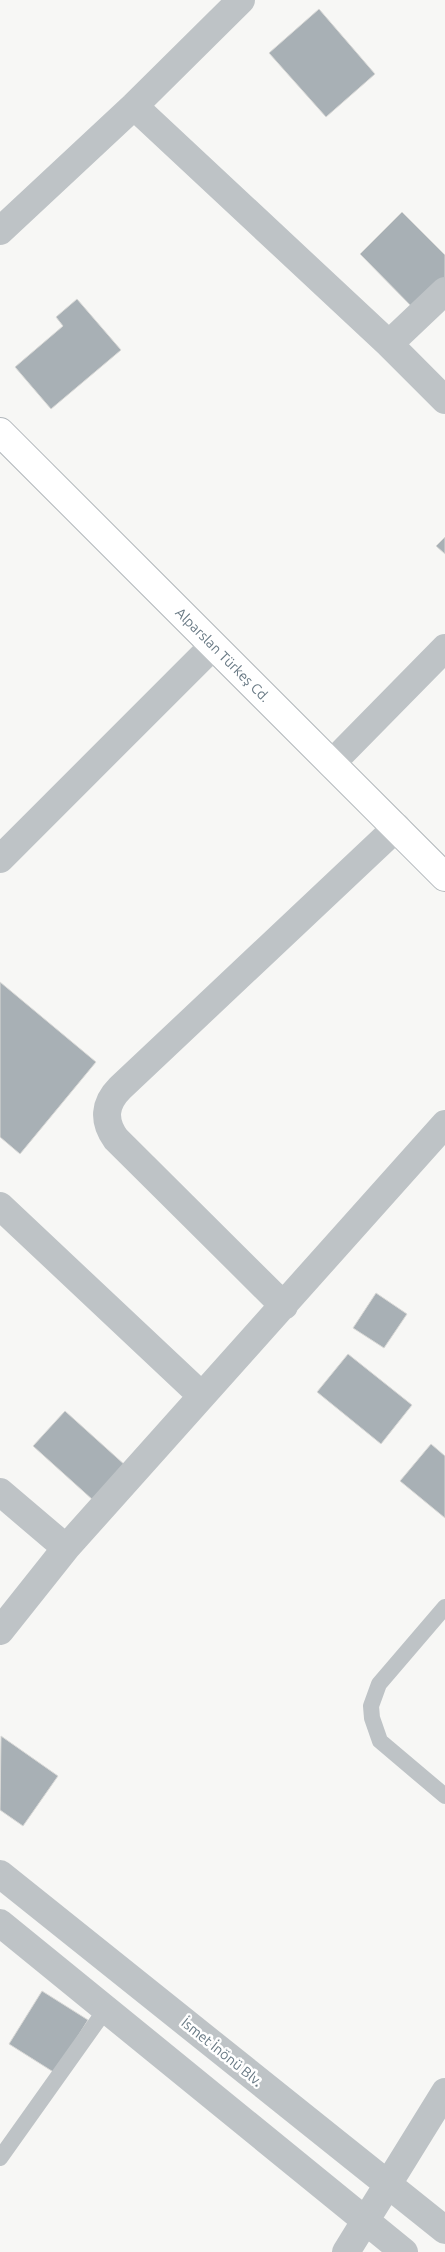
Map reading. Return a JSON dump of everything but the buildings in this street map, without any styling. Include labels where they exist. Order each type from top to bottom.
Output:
[{"type":"street","points":[[0,231],[134,106],[242,0]]},
{"type":"street","points":[[134,106],[389,344],[445,400]]},
{"type":"street","points":[[389,344],[445,291]]},
{"type":"street","name":"Alparslan Türkeş Cd.","points":[[0,432],[445,877]]},
{"type":"street","points":[[0,859],[214,646]]},
{"type":"street","points":[[331,764],[445,648]]},
{"type":"street","points":[[284,1306],[116,1139],[107,1124],[108,1105],[120,1088],[397,827]]},
{"type":"street","points":[[0,1632],[66,1548],[445,1124]]},
{"type":"street","points":[[0,1206],[202,1396]]},
{"type":"street","points":[[0,1492],[66,1548]]},
{"type":"street","name":"İsmet İnönü Blv.","points":[[0,1874],[445,2230]]},
{"type":"street","points":[[0,1923],[404,2252]]},
{"type":"street","points":[[346,2252],[445,2092]]},
{"type":"lane","points":[[445,1608],[378,1684],[372,1706],[373,1724],[380,1741],[445,1796]]},
{"type":"lane","points":[[0,2158],[106,2009]]}]
